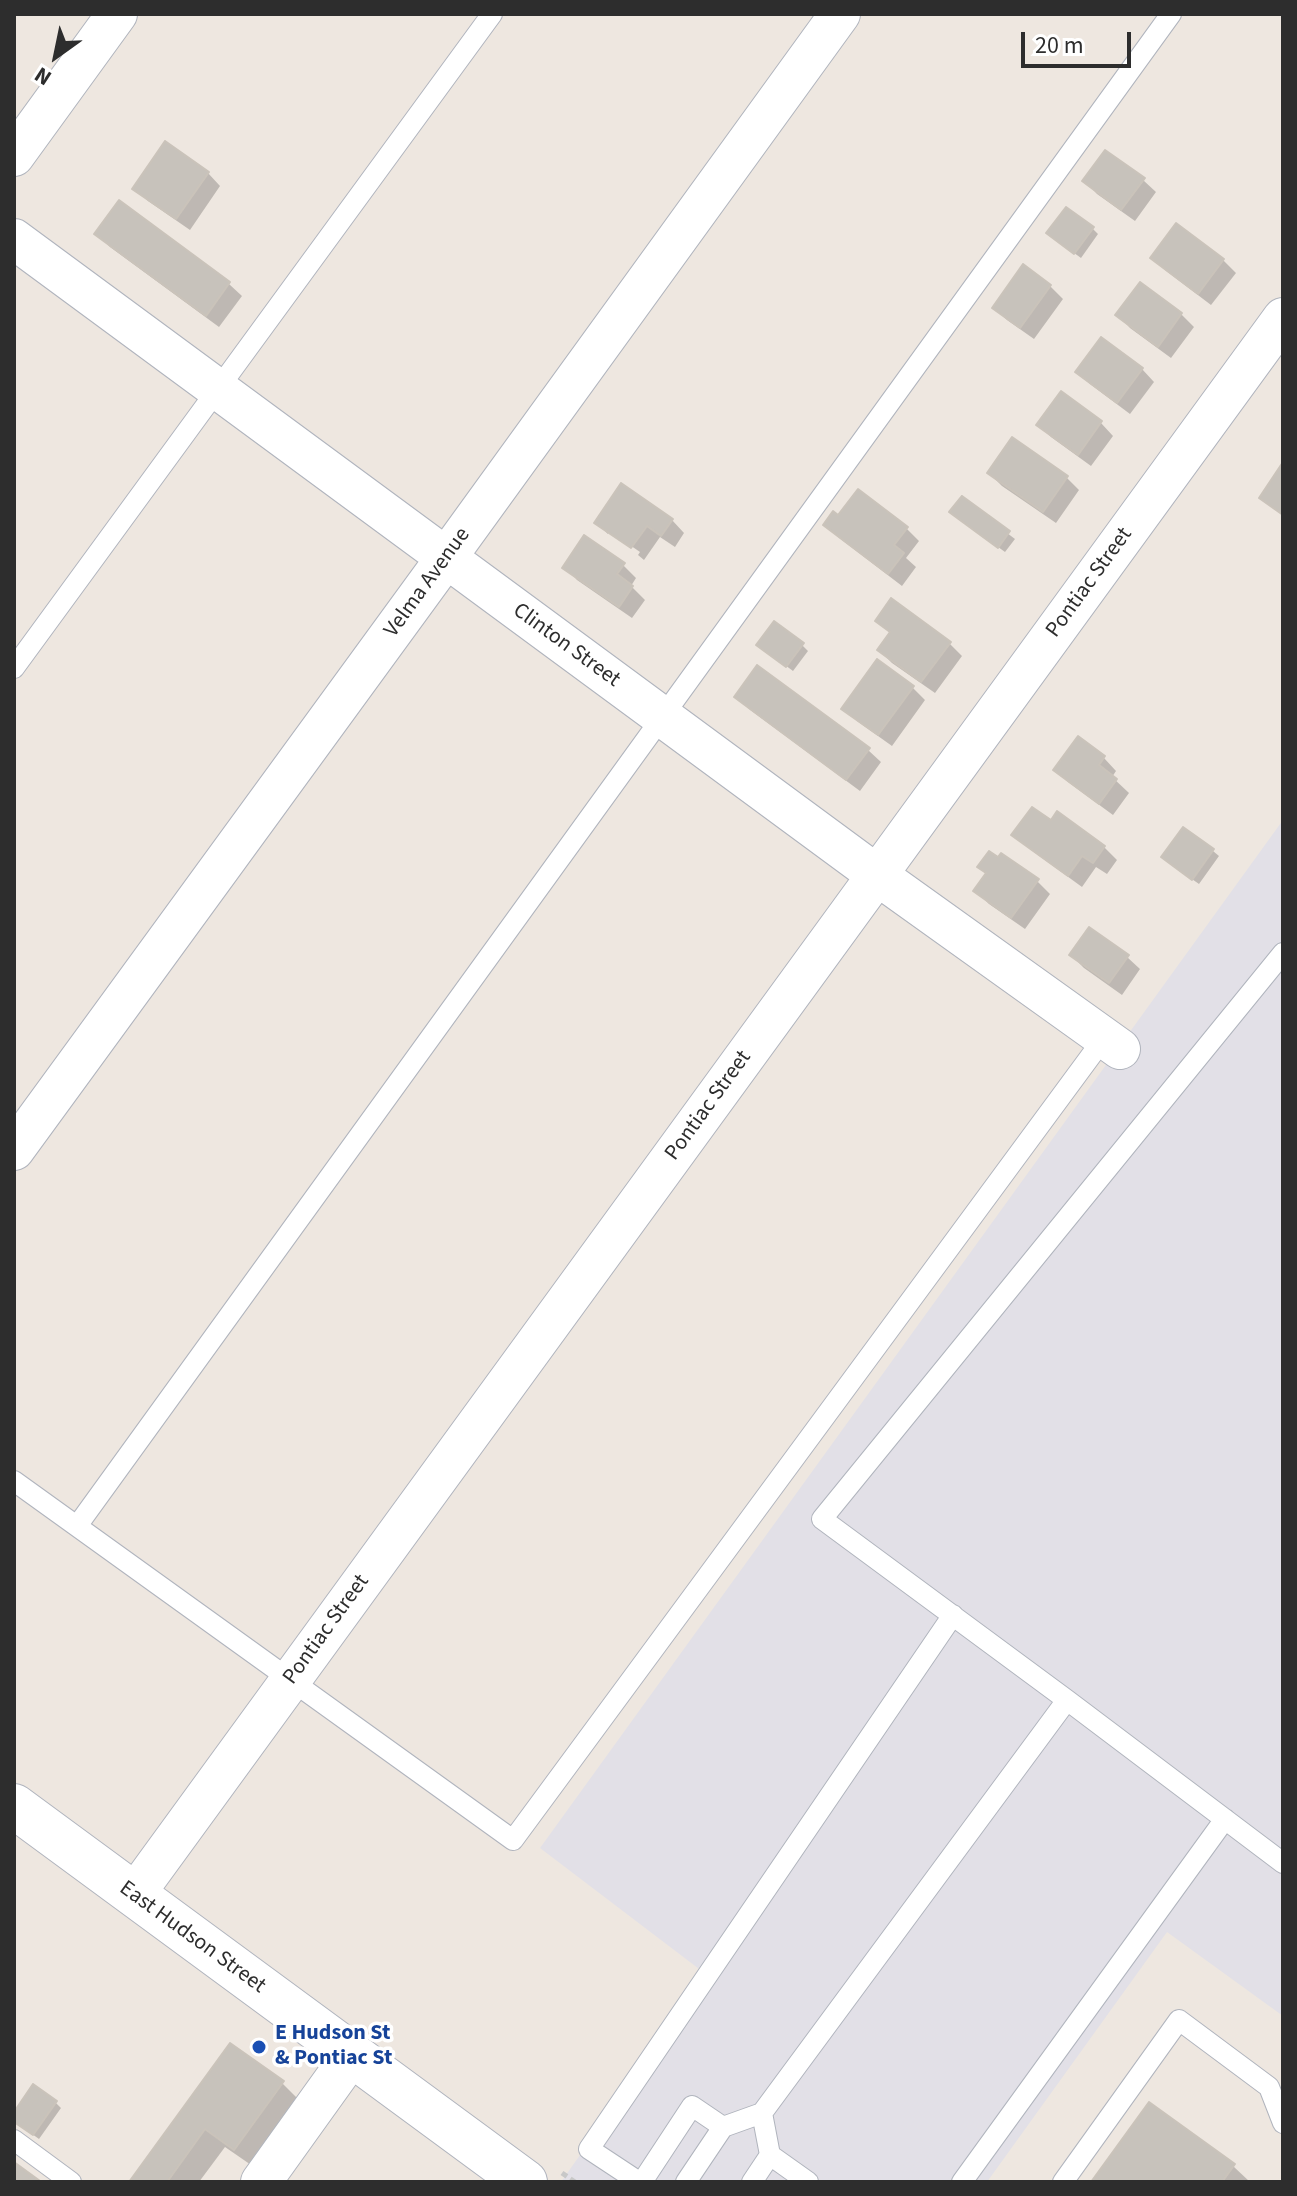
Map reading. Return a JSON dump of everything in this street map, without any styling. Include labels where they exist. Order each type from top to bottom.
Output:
[{"type":"main road","name":"East Hudson Street","points":[[14,1806],[525,2182]]},
{"type":"street","points":[[14,156],[117,14]]},
{"type":"street","name":"Velma Avenue","points":[[14,1150],[840,14]]},
{"type":"street","name":"Clinton Street","points":[[14,239],[877,875],[1112,1044]]},
{"type":"street","name":"Pontiac Street","points":[[134,1895],[1283,318]]},
{"type":"street","points":[[261,2182],[352,2055]]},
{"type":"lane","points":[[14,668],[492,14]]},
{"type":"lane","points":[[77,1526],[1171,14]]},
{"type":"lane","points":[[1283,953],[822,1519],[1283,1863]]},
{"type":"lane","points":[[14,1481],[513,1840],[1112,1044]]},
{"type":"lane","points":[[723,2127],[692,2106],[641,2182],[589,2149],[953,1615]]},
{"type":"lane","points":[[686,2182],[723,2127],[762,2113],[1067,1700]]},
{"type":"lane","points":[[962,2182],[1225,1819]]},
{"type":"lane","points":[[1063,2182],[1179,2020],[1269,2087],[1283,2123]]},
{"type":"lane","points":[[762,2113],[770,2155],[808,2182]]},
{"type":"lane","points":[[14,2140],[71,2182]]},
{"type":"lane","points":[[752,2182],[770,2155]]},
{"type":"shaded area","points":[[1283,820],[1283,2016],[1167,1932],[987,2182],[561,2182],[707,1975],[540,1848]]},
{"type":"building","points":[[165,141],[209,172],[176,219],[132,189]]},
{"type":"building","points":[[1105,150],[1145,178],[1121,210],[1082,181]]},
{"type":"building","points":[[119,200],[230,282],[206,316],[94,234]]},
{"type":"building","points":[[1066,207],[1094,227],[1074,254],[1046,233]]},
{"type":"building","points":[[1176,223],[1224,259],[1198,294],[1150,258]]},
{"type":"building","points":[[1023,264],[1051,285],[1020,328],[992,308]]},
{"type":"building","points":[[1140,282],[1182,313],[1158,347],[1115,315]]},
{"type":"building","points":[[1101,337],[1143,368],[1117,403],[1075,372]]},
{"type":"building","points":[[1061,391],[1102,421],[1078,455],[1036,425]]},
{"type":"building","points":[[1012,437],[1068,476],[1043,512],[987,473]]},
{"type":"building","points":[[1283,462],[1283,515],[1259,498]]},
{"type":"building","points":[[621,483],[673,519],[661,536],[647,526],[631,548],[594,523]]},
{"type":"building","points":[[858,489],[908,527],[894,545],[904,553],[888,574],[823,525],[833,511],[838,515]]},
{"type":"building","points":[[962,496],[1010,531],[998,548],[949,512]]},
{"type":"building","points":[[584,535],[625,563],[617,574],[633,586],[619,607],[562,568]]},
{"type":"building","points":[[891,598],[951,642],[921,682],[877,650],[890,632],[875,621]]},
{"type":"building","points":[[774,621],[804,643],[786,667],[756,645]]},
{"type":"building","points":[[877,659],[914,686],[878,735],[841,709]]},
{"type":"building","points":[[757,665],[870,748],[846,780],[734,697]]},
{"type":"building","points":[[1078,736],[1105,756],[1099,765],[1117,779],[1099,804],[1053,770]]},
{"type":"building","points":[[1032,807],[1051,820],[1057,811],[1105,846],[1093,863],[1082,856],[1068,876],[1011,835]]},
{"type":"building","points":[[1183,827],[1214,849],[1192,880],[1161,857]]},
{"type":"building","points":[[989,851],[998,857],[1001,853],[1039,879],[1011,918],[973,891],[986,873],[977,867]]},
{"type":"building","points":[[1089,927],[1129,955],[1109,983],[1069,955]]},
{"type":"building","points":[[230,2043],[284,2081],[234,2150],[205,2129],[167,2182],[129,2182]]},
{"type":"building","points":[[33,2084],[57,2101],[33,2135],[14,2122],[14,2112]]},
{"type":"building","points":[[1149,2102],[1235,2164],[1222,2182],[1091,2182]]},
{"type":"building","points":[[14,2162],[40,2181],[14,2182]]},
{"type":"place","name":"E Hudson St & Pontiac St","points":[[259,2047]]}]
